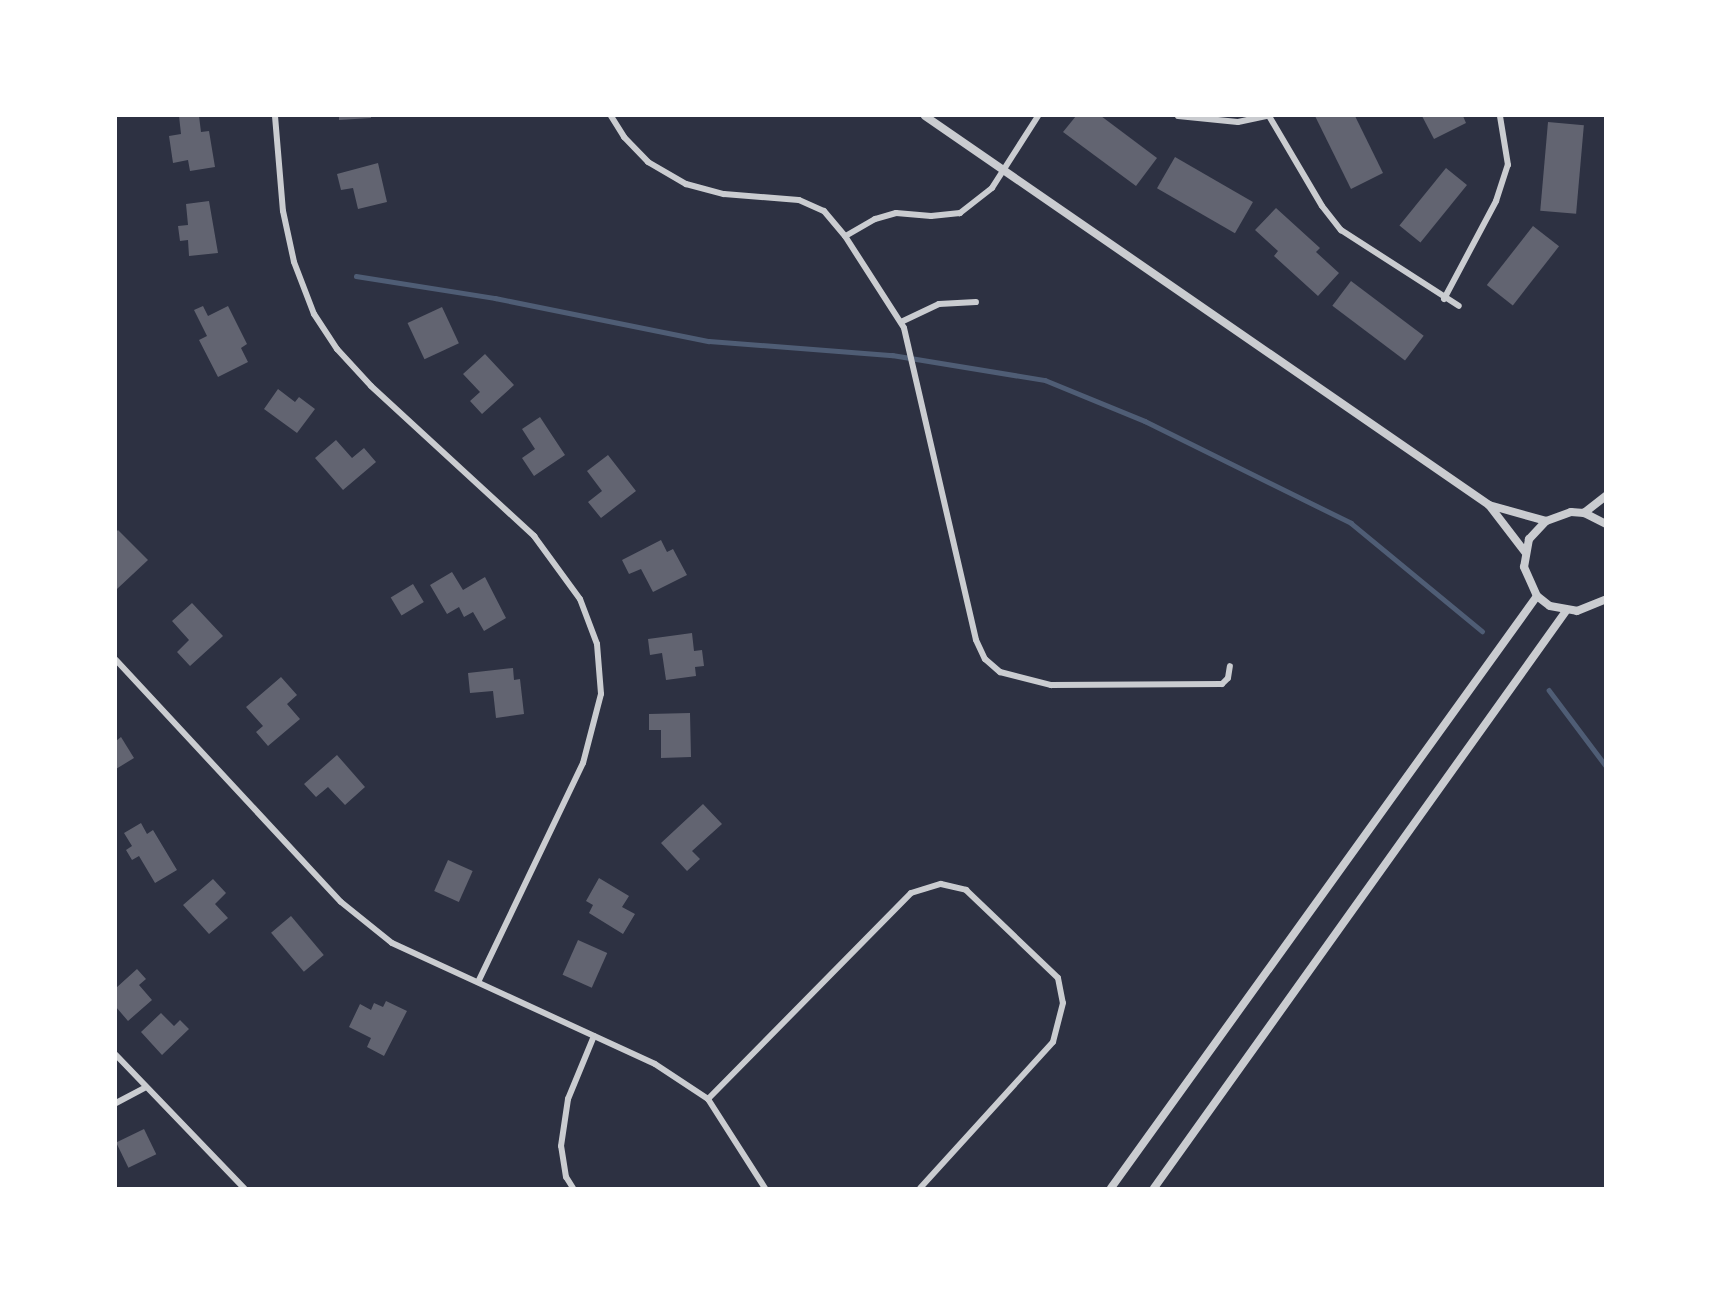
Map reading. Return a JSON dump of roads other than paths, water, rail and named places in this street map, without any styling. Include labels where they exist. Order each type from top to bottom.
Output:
[{"type":"street","points":[[275,116],[283,211],[294,262],[314,314],[338,349],[371,386],[534,536],[580,599],[597,644],[602,694],[583,763],[478,982]]},
{"type":"street","points":[[611,116],[624,137],[648,162],[686,184],[724,194],[799,200],[824,211],[845,236],[901,322],[910,349],[968,615],[985,659],[1000,672],[1050,685],[1222,684],[1228,678],[1230,666]]},
{"type":"street","points":[[925,116],[1489,505],[1525,552]]},
{"type":"street","points":[[845,236],[875,219],[896,213],[931,216],[960,213],[993,188],[1038,116]]},
{"type":"street","points":[[1178,116],[1238,122],[1268,116],[1322,207],[1341,230],[1444,299],[1459,306]]},
{"type":"street","points":[[1444,299],[1496,201],[1508,165],[1500,116]]},
{"type":"street","points":[[901,322],[939,304],[976,302]]},
{"type":"street","points":[[1584,513],[1605,496]]},
{"type":"street","points":[[1489,505],[1546,521]]},
{"type":"street","points":[[1604,603],[1566,611],[1537,596],[1526,575],[1525,552],[1536,529],[1546,521],[1571,512],[1584,513],[1605,524]]},
{"type":"street","points":[[1111,1188],[1537,596]]},
{"type":"street","points":[[1154,1188],[1566,611]]},
{"type":"street","points":[[116,660],[341,902],[392,943],[656,1064],[708,1099],[765,1188]]},
{"type":"street","points":[[708,1099],[911,893],[941,884],[966,890],[1058,978],[1063,1003],[1053,1042],[920,1188]]},
{"type":"street","points":[[573,1188],[566,1177],[561,1146],[568,1099],[594,1036]]},
{"type":"street","points":[[116,1055],[244,1188]]},
{"type":"street","points":[[116,1103],[146,1087]]},
{"type":"waterway","points":[[356,276],[495,298],[709,341],[892,355],[1045,380],[1145,421],[1351,523],[1482,631]]},
{"type":"waterway","points":[[1549,690],[1606,766]]}]
